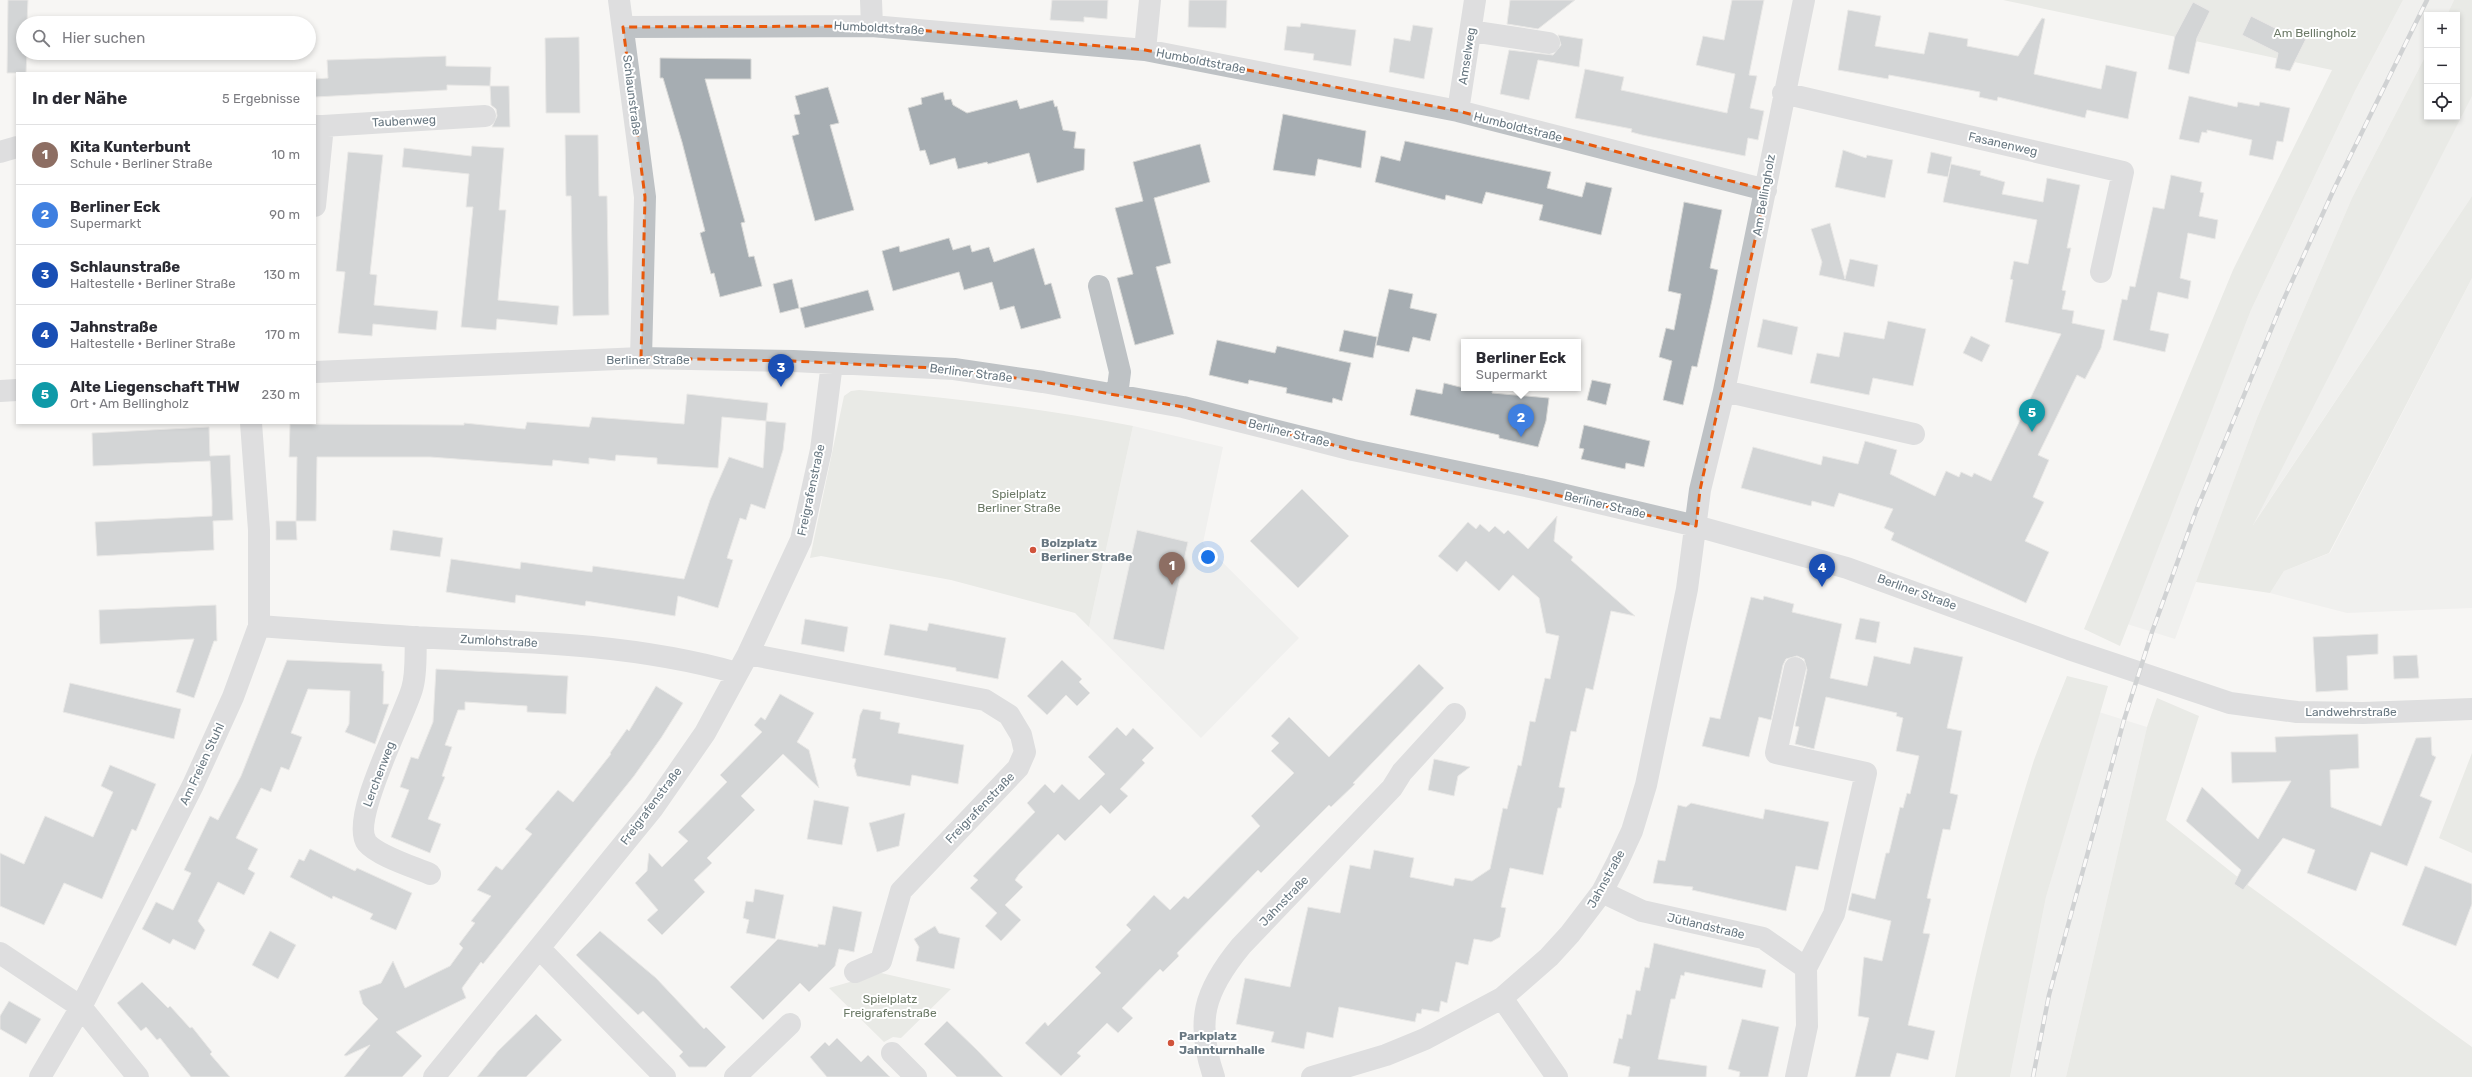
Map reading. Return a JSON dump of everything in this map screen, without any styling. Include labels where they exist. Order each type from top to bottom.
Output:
[{"type":"street","name":"Schlaunstraße","points":[[619,0],[645,197],[641,358]]},
{"type":"street","points":[[871,0],[872,26]]},
{"type":"street","points":[[1145,50],[1150,0]]},
{"type":"street","name":"Amselweg","points":[[1458,111],[1475,0]]},
{"type":"street","name":"Am Bellingholz","points":[[1696,526],[1700,490],[1724,391],[1766,190],[1783,93],[1804,0]]},
{"type":"street","name":"Humboldtstraße","points":[[623,27],[872,26],[1145,50],[1458,111],[1766,190]]},
{"type":"street","points":[[1470,31],[1549,43]]},
{"type":"street","name":"Fasanenweg","points":[[1783,93],[2123,172],[2101,272]]},
{"type":"street","name":"Taubenweg","points":[[316,186],[319,126],[485,116]]},
{"type":"street","points":[[0,152],[16,147]]},
{"type":"street","points":[[1099,286],[1120,372],[1117,395]]},
{"type":"street","name":"Berliner Straße","points":[[316,372],[641,358],[832,363],[954,369],[1117,395],[1183,407],[1353,450],[1540,489],[1696,526],[1848,568],[2069,649],[2230,703]]},
{"type":"street","name":"Freigrafenstraße","points":[[434,1077],[653,808],[705,733],[748,654],[801,540],[821,450],[832,363]]},
{"type":"street","points":[[0,391],[16,390]]},
{"type":"street","points":[[1724,391],[1914,434]]},
{"type":"street","name":"Am Freien Stuhl","points":[[40,1077],[81,1007],[193,785],[233,697],[259,626],[259,530],[252,424]]},
{"type":"street","name":"Jahnstraße","points":[[1312,1077],[1386,1055],[1425,1039],[1502,998],[1549,957],[1570,934],[1602,892],[1632,831],[1646,785],[1688,589],[1696,526]]},
{"type":"street","name":"Zumlohstraße","points":[[259,626],[416,637],[554,643],[626,650],[698,662],[737,673]]},
{"type":"street","name":"Lerchenweg","points":[[416,637],[413,687],[371,792],[364,816],[364,834],[367,842],[375,850],[430,874]]},
{"type":"street","name":"Freigrafenstraße","points":[[748,654],[985,700],[1009,715],[1021,735],[1025,752],[1018,768],[901,891],[881,961],[855,972]]},
{"type":"street","points":[[1796,668],[1776,753],[1866,773],[1834,914],[1806,968],[1807,1026],[1796,1077]]},
{"type":"street","name":"Landwehrstraße","points":[[2230,703],[2296,712],[2363,713],[2472,709]]},
{"type":"street","name":"Jahnstraße","points":[[1214,1077],[1207,1053],[1204,1024],[1208,994],[1222,970],[1241,946],[1392,788],[1402,772],[1454,714]]},
{"type":"street","name":"Jütlandstraße","points":[[1602,892],[1642,911],[1763,938],[1806,968]]},
{"type":"street","points":[[539,948],[665,1077]]},
{"type":"street","points":[[0,953],[81,1007],[138,1077]]},
{"type":"street","points":[[1502,998],[1557,1077]]},
{"type":"street","points":[[735,1077],[790,1024]]},
{"type":"street","points":[[892,1053],[916,1077]]},
{"type":"highlighted area","points":[[872,26],[1145,50],[1458,111],[1766,190],[1700,490],[1696,526],[1353,450],[1183,407],[1043,382],[954,369],[793,361],[641,358],[645,197],[623,27]]},
{"type":"shaded area","points":[[2403,0],[2454,0],[2448,12],[2424,12],[2424,59],[2352,198],[2257,418],[2175,639],[2127,624],[2251,310],[2355,91]]},
{"type":"shaded area","points":[[2472,95],[2472,196],[2250,529],[2460,120]]},
{"type":"shaded area","points":[[2472,278],[2472,608],[2347,613],[2270,593],[2284,571],[2330,553]]},
{"type":"shaded area","points":[[1133,426],[1223,447],[1203,543],[1299,638],[1201,738],[1089,627]]},
{"type":"shaded area","points":[[2099,712],[2147,727],[2066,1077],[2010,1077],[2046,897]]},
{"type":"green space","points":[[2003,0],[2403,0],[2355,91],[2251,310],[2120,646],[2084,629],[2233,270],[2332,70]]},
{"type":"green space","points":[[2454,0],[2472,0],[2472,96],[2460,120],[2460,12],[2448,12]]},
{"type":"green space","points":[[2424,59],[2424,120],[2460,120],[2253,525],[2472,196],[2472,278],[2329,553],[2284,571],[2270,593],[2196,582],[2257,418],[2352,198]]},
{"type":"green space","name":"Spielplatz Berliner Straße","points":[[859,390],[997,404],[1133,426],[1089,627],[1075,613],[951,580],[821,556],[810,558],[844,396],[851,391]]},
{"type":"green space","points":[[2067,676],[2108,686],[2046,897],[2010,1077],[1955,1077],[1980,957],[2011,838],[2034,760]]},
{"type":"green space","points":[[2157,698],[2199,716],[2166,820],[2249,886],[2472,1047],[2472,1077],[2066,1077],[2147,727]]},
{"type":"green space","points":[[2472,753],[2472,853],[2439,838]]},
{"type":"green space","name":"Spielplatz Freigrafenstraße","points":[[881,973],[951,989],[901,1038],[893,1037],[884,1042],[829,988]]},
{"type":"building","points":[[8,0],[28,0],[27,16],[16,16],[16,60],[27,60],[26,72],[7,73]]},
{"type":"building","points":[[1052,0],[1108,0],[1107,19],[1084,17],[1084,22],[1050,20]]},
{"type":"building","points":[[1189,0],[1227,0],[1226,28],[1188,27]]},
{"type":"building","points":[[1510,0],[1575,0],[1538,29],[1507,24]]},
{"type":"building","points":[[1732,0],[1764,0],[1749,75],[1757,76],[1750,108],[1764,111],[1758,140],[1748,138],[1745,156],[1642,135],[1631,132],[1632,129],[1575,118],[1585,69],[1624,77],[1621,90],[1727,113],[1735,74],[1696,65],[1703,36],[1724,40]]},
{"type":"building","points":[[2193,2],[2210,11],[2197,38],[2189,74],[2168,69],[2175,36]]},
{"type":"building","points":[[1848,10],[1881,16],[1875,46],[1924,54],[1929,32],[1968,39],[1967,46],[2018,56],[2042,18],[2045,19],[2034,74],[2101,89],[2106,65],[2137,72],[2128,119],[2087,110],[2085,118],[1998,97],[1997,101],[1979,97],[1980,92],[1889,75],[1888,79],[1838,70]]},
{"type":"building","points":[[2251,16],[2285,33],[2288,28],[2307,37],[2290,71],[2275,68],[2278,53],[2242,35]]},
{"type":"building","points":[[1301,23],[1356,30],[1351,66],[1313,60],[1314,54],[1284,50],[1287,26],[1300,27]]},
{"type":"building","points":[[1413,25],[1433,28],[1424,79],[1389,72],[1394,38],[1410,41]]},
{"type":"building","points":[[1558,35],[1583,39],[1579,67],[1538,60],[1529,100],[1500,94],[1509,50],[1553,55],[1561,45]]},
{"type":"building","points":[[579,37],[580,113],[546,113],[545,38]]},
{"type":"building","points":[[446,56],[446,66],[491,67],[490,86],[447,85],[447,90],[316,97],[316,79],[328,78],[327,60]]},
{"type":"building","points":[[660,58],[751,59],[751,79],[705,79],[745,222],[741,223],[749,257],[754,256],[762,286],[720,297],[714,273],[711,274],[700,233],[705,231],[682,142],[663,78],[660,78]]},
{"type":"building","points":[[490,86],[509,86],[510,127],[492,127],[497,116],[496,109],[491,105]]},
{"type":"building","points":[[828,87],[839,123],[830,125],[854,210],[815,221],[792,136],[799,134],[794,115],[800,114],[795,96]]},
{"type":"building","points":[[943,92],[945,100],[951,99],[953,105],[967,113],[1017,100],[1020,109],[1053,100],[1055,107],[1057,106],[1063,130],[1076,132],[1074,148],[1085,149],[1084,170],[1037,183],[1029,153],[988,164],[987,162],[958,169],[955,158],[930,165],[925,150],[920,151],[908,108],[922,104],[921,98]]},
{"type":"building","points":[[2189,96],[2237,107],[2238,102],[2259,106],[2260,102],[2290,108],[2283,142],[2277,141],[2273,160],[2249,155],[2252,140],[2207,130],[2207,133],[2202,132],[2199,143],[2179,139]]},
{"type":"building","points":[[1283,114],[1366,131],[1361,168],[1318,159],[1315,176],[1273,170]]},
{"type":"building","points":[[565,135],[598,135],[599,196],[607,196],[609,315],[573,316],[571,196],[566,196]]},
{"type":"building","points":[[1405,141],[1551,172],[1547,188],[1582,197],[1586,182],[1612,188],[1601,235],[1539,220],[1543,205],[1486,192],[1482,204],[1446,195],[1445,200],[1375,182],[1381,156],[1400,161]]},
{"type":"building","points":[[1200,144],[1210,182],[1154,198],[1171,263],[1156,267],[1174,334],[1135,345],[1117,278],[1133,274],[1115,208],[1143,201],[1133,162]]},
{"type":"building","points":[[472,146],[504,148],[499,210],[506,210],[498,300],[559,306],[557,325],[497,319],[496,330],[461,327],[473,207],[466,207],[469,174],[402,167],[404,148],[471,156]]},
{"type":"building","points":[[1843,150],[1866,158],[1867,155],[1893,160],[1885,198],[1835,187]]},
{"type":"building","points":[[348,152],[383,155],[370,274],[377,275],[374,305],[438,311],[436,330],[373,324],[372,336],[338,333],[345,272],[336,271]]},
{"type":"building","points":[[1931,152],[1952,157],[1948,177],[1927,173]]},
{"type":"building","points":[[1951,164],[1981,171],[1980,175],[2005,182],[2002,194],[2043,202],[2047,178],[2080,185],[2067,248],[2071,248],[2062,290],[2066,291],[2062,309],[2074,311],[2072,323],[2105,330],[2101,348],[2085,379],[2077,375],[2038,455],[2049,460],[2033,497],[2044,502],[2025,541],[2049,552],[2026,603],[1891,540],[1894,533],[1884,528],[1893,509],[1839,493],[1834,507],[1812,501],[1811,506],[1741,488],[1753,447],[1821,465],[1823,456],[1858,464],[1865,441],[1897,450],[1890,474],[1935,496],[1946,471],[1959,477],[1961,472],[1972,477],[1974,473],[1991,481],[2061,334],[2005,322],[2013,280],[2010,279],[2014,261],[2028,264],[2037,220],[1943,202]]},
{"type":"building","points":[[2171,175],[2202,182],[2200,192],[2204,193],[2199,216],[2218,220],[2215,239],[2188,233],[2180,278],[2191,281],[2188,299],[2158,292],[2150,330],[2169,334],[2165,352],[2113,340],[2122,299],[2127,300],[2130,286],[2135,287],[2153,207],[2164,209]]},
{"type":"building","points":[[1684,202],[1722,210],[1710,268],[1718,270],[1712,300],[1697,367],[1692,366],[1683,405],[1663,400],[1672,361],[1659,357],[1666,328],[1674,330],[1681,294],[1668,291]]},
{"type":"building","points":[[1830,223],[1845,279],[1850,259],[1878,265],[1874,287],[1819,275],[1822,262],[1811,229]]},
{"type":"building","points":[[949,238],[953,250],[970,245],[972,252],[989,247],[994,262],[1034,248],[1045,285],[1051,283],[1061,318],[1021,329],[1014,306],[1000,310],[992,282],[964,290],[959,272],[893,291],[882,251],[899,246],[900,252]]},
{"type":"building","points":[[792,279],[799,308],[780,313],[773,284]]},
{"type":"building","points":[[1389,289],[1413,294],[1410,308],[1437,314],[1430,341],[1413,337],[1409,352],[1376,345]]},
{"type":"building","points":[[868,290],[874,310],[805,328],[800,308]]},
{"type":"building","points":[[1763,319],[1798,327],[1792,355],[1757,347]]},
{"type":"building","points":[[1888,321],[1926,329],[1913,386],[1873,378],[1869,395],[1810,383],[1817,353],[1839,357],[1844,332],[1884,339]]},
{"type":"building","points":[[1344,330],[1377,337],[1373,358],[1339,351]]},
{"type":"building","points":[[1971,336],[1990,345],[1982,362],[1963,353]]},
{"type":"building","points":[[1217,340],[1275,353],[1277,346],[1351,363],[1342,401],[1333,398],[1332,403],[1286,393],[1287,388],[1249,380],[1248,384],[1209,375]]},
{"type":"building","points":[[1592,380],[1611,384],[1606,405],[1587,400]]},
{"type":"building","points":[[1444,383],[1461,387],[1461,391],[1492,391],[1492,393],[1549,398],[1546,421],[1538,447],[1499,438],[1499,435],[1410,415],[1416,389],[1442,394]]},
{"type":"building","points":[[687,394],[768,403],[766,421],[722,417],[718,468],[657,464],[657,458],[616,455],[615,461],[589,458],[589,464],[553,460],[552,466],[430,457],[317,457],[316,521],[296,521],[297,457],[289,457],[290,424],[464,425],[464,423],[525,429],[527,422],[589,427],[592,417],[684,424]]},
{"type":"building","points":[[766,421],[786,423],[783,450],[765,509],[751,504],[746,520],[740,518],[727,558],[733,560],[718,608],[678,596],[675,616],[586,601],[585,606],[516,595],[515,603],[446,592],[451,559],[520,569],[521,562],[592,572],[593,566],[684,579],[710,500],[729,457],[763,468]]},
{"type":"building","points":[[1584,425],[1650,441],[1644,467],[1626,463],[1625,469],[1581,459],[1584,449],[1579,448]]},
{"type":"building","points":[[209,427],[210,456],[230,455],[233,520],[213,521],[214,550],[97,556],[95,522],[212,516],[212,501],[210,461],[93,466],[92,433]]},
{"type":"building","points":[[1302,489],[1349,536],[1298,588],[1250,541]]},
{"type":"building","points":[[1557,516],[1554,541],[1573,557],[1571,560],[1635,616],[1611,611],[1593,690],[1586,688],[1576,732],[1571,731],[1559,787],[1565,788],[1561,808],[1558,808],[1543,875],[1510,868],[1501,907],[1506,908],[1500,937],[1491,942],[1474,939],[1468,965],[1456,962],[1447,1003],[1441,1001],[1439,1012],[1422,1009],[1421,1014],[1417,1013],[1415,1022],[1339,1007],[1333,1038],[1307,1032],[1304,1049],[1271,1042],[1274,1032],[1236,1024],[1245,978],[1290,987],[1308,907],[1340,913],[1350,865],[1370,869],[1374,850],[1414,858],[1410,877],[1453,886],[1455,878],[1472,881],[1490,869],[1503,808],[1507,809],[1518,765],[1521,766],[1530,721],[1535,722],[1545,678],[1550,679],[1559,636],[1546,633],[1539,598],[1513,575],[1499,591],[1466,561],[1457,572],[1438,556],[1468,522],[1476,529],[1480,524],[1489,532],[1495,526],[1504,534],[1508,530],[1528,549]]},
{"type":"building","points":[[276,521],[296,521],[297,540],[276,540]]},
{"type":"building","points":[[393,530],[443,538],[440,557],[390,550]]},
{"type":"building","points":[[1137,530],[1188,542],[1164,650],[1113,639]]},
{"type":"building","points":[[1764,596],[1794,604],[1792,612],[1842,624],[1830,678],[1867,686],[1874,656],[1910,664],[1914,647],[1963,657],[1947,728],[1962,731],[1950,793],[1958,795],[1950,830],[1943,829],[1927,898],[1931,899],[1923,933],[1930,934],[1908,1025],[1935,1031],[1928,1060],[1897,1053],[1890,1077],[1855,1077],[1869,1018],[1858,1016],[1864,957],[1882,961],[1891,921],[1848,910],[1852,893],[1875,899],[1886,853],[1889,853],[1900,807],[1903,808],[1907,793],[1910,794],[1919,756],[1896,751],[1903,718],[1896,716],[1897,713],[1826,697],[1814,749],[1795,744],[1799,727],[1795,726],[1807,670],[1804,659],[1797,656],[1786,659],[1783,665],[1771,720],[1759,717],[1749,757],[1702,746],[1710,717],[1720,719],[1751,597],[1763,600]]},
{"type":"building","points":[[216,605],[217,641],[214,641],[194,698],[176,692],[194,639],[100,644],[99,610]]},
{"type":"building","points":[[1860,618],[1880,622],[1876,643],[1855,639]]},
{"type":"building","points":[[805,619],[848,627],[844,652],[801,644]]},
{"type":"building","points":[[929,623],[1006,638],[998,679],[956,671],[956,668],[884,655],[890,624],[927,631]]},
{"type":"building","points":[[2378,634],[2378,654],[2347,656],[2348,690],[2316,692],[2313,637]]},
{"type":"building","points":[[2417,655],[2419,678],[2394,679],[2393,656]]},
{"type":"building","points":[[287,660],[382,664],[382,671],[384,671],[383,704],[389,704],[375,744],[345,732],[349,724],[350,691],[308,689],[291,733],[302,737],[289,770],[281,767],[271,792],[261,788],[236,838],[258,849],[248,869],[255,873],[244,895],[218,882],[198,921],[205,930],[195,950],[173,939],[170,944],[142,929],[156,902],[173,910],[191,873],[184,870],[210,816],[218,820],[241,776]]},
{"type":"building","points":[[1062,660],[1082,679],[1079,682],[1090,693],[1077,706],[1066,695],[1047,715],[1027,696]]},
{"type":"building","points":[[1419,664],[1444,688],[1353,783],[1355,784],[1331,807],[1329,805],[1261,873],[1258,870],[1177,953],[1179,956],[1163,972],[1160,969],[1122,1008],[1133,1018],[1118,1033],[1107,1023],[1077,1053],[1081,1056],[1061,1076],[1025,1043],[1045,1022],[1048,1026],[1101,973],[1095,967],[1131,930],[1126,925],[1154,895],[1170,910],[1184,896],[1188,899],[1260,826],[1251,816],[1294,773],[1271,751],[1279,743],[1271,736],[1289,717],[1329,757]]},
{"type":"building","points":[[436,669],[568,676],[566,714],[527,712],[527,706],[465,702],[465,710],[458,710],[445,745],[452,747],[442,776],[445,777],[428,819],[441,824],[430,853],[391,837],[409,790],[400,787],[411,757],[418,759],[433,722]]},
{"type":"building","points":[[70,683],[181,709],[174,739],[63,712]]},
{"type":"building","points":[[656,686],[683,703],[661,738],[634,776],[483,964],[481,962],[462,988],[466,998],[396,1032],[422,1056],[402,1077],[344,1077],[370,1045],[346,1056],[344,1055],[378,1019],[363,1004],[359,991],[381,983],[393,961],[405,988],[450,966],[463,948],[459,944],[475,923],[471,921],[491,896],[477,890],[496,866],[502,870],[532,834],[525,829],[558,790],[573,802],[611,754],[610,753],[627,729],[629,731]]},
{"type":"building","points":[[780,694],[814,713],[797,742],[809,750],[819,788],[783,754],[741,796],[755,810],[707,858],[712,863],[694,880],[705,892],[662,935],[647,920],[658,910],[635,883],[647,871],[649,853],[662,867],[688,841],[678,832],[727,782],[720,775],[762,732],[754,725],[761,717],[765,720]]},
{"type":"building","points":[[863,709],[881,712],[880,719],[900,723],[898,733],[964,745],[958,784],[912,775],[910,786],[857,776],[854,766],[856,759],[852,758],[860,715]]},
{"type":"building","points":[[1117,727],[1126,736],[1133,728],[1154,748],[1142,760],[1145,763],[1120,789],[1128,796],[1110,814],[1101,805],[1065,841],[1058,834],[1019,874],[1015,880],[1023,887],[1005,905],[1021,920],[1001,941],[985,926],[997,913],[970,888],[978,880],[973,876],[1035,812],[1027,803],[1045,784],[1054,793],[1062,784],[1079,800],[1105,774],[1088,757]]},
{"type":"building","points":[[2358,734],[2359,768],[2330,770],[2331,807],[2381,826],[2416,738],[2431,737],[2432,755],[2436,757],[2420,796],[2432,801],[2407,866],[2371,852],[2356,891],[2307,873],[2315,850],[2283,838],[2243,890],[2234,884],[2241,870],[2186,821],[2202,787],[2258,839],[2291,781],[2232,783],[2231,752],[2276,752],[2275,737]]},
{"type":"building","points":[[1434,759],[1470,767],[1458,776],[1454,796],[1428,790]]},
{"type":"building","points":[[110,765],[156,784],[136,831],[132,829],[102,899],[64,883],[44,925],[0,906],[0,853],[24,864],[45,816],[93,837],[113,792],[101,786]]},
{"type":"building","points":[[814,800],[849,807],[842,845],[807,839]]},
{"type":"building","points":[[1691,803],[1763,819],[1765,809],[1829,822],[1818,870],[1796,866],[1786,911],[1692,890],[1693,887],[1653,883],[1658,860],[1665,861],[1678,805],[1686,807]]},
{"type":"building","points":[[905,813],[899,846],[877,852],[869,823]]},
{"type":"building","points":[[310,849],[355,871],[357,868],[412,893],[396,930],[370,919],[373,914],[333,896],[332,899],[290,877],[299,859],[304,861]]},
{"type":"building","points":[[2425,866],[2472,884],[2472,904],[2456,946],[2402,925]]},
{"type":"building","points":[[755,889],[784,895],[775,939],[746,933],[749,920],[743,918],[746,901],[753,902]]},
{"type":"building","points":[[833,906],[862,912],[854,952],[839,949],[835,966],[809,992],[800,983],[763,1020],[730,987],[778,939],[818,947],[818,944],[825,945]]},
{"type":"building","points":[[935,926],[939,933],[960,938],[954,969],[916,961],[919,947],[914,939]]},
{"type":"building","points":[[270,931],[296,945],[278,979],[252,965]]},
{"type":"building","points":[[600,931],[656,978],[704,1029],[706,1027],[726,1047],[706,1067],[689,1067],[679,1056],[683,1052],[643,1011],[638,1015],[576,955]]},
{"type":"building","points":[[1654,943],[1766,970],[1762,988],[1685,972],[1684,976],[1681,975],[1675,999],[1671,999],[1658,1059],[1707,1066],[1706,1077],[1628,1077],[1630,1067],[1613,1063],[1619,1038],[1622,1039],[1627,1014],[1631,1015],[1636,990],[1640,991],[1645,967],[1649,968]]},
{"type":"building","points":[[142,982],[168,1008],[170,1006],[190,1028],[192,1027],[212,1052],[210,1054],[230,1077],[191,1077],[160,1038],[157,1040],[146,1027],[141,1031],[117,1003]]},
{"type":"building","points":[[9,1001],[41,1019],[26,1044],[0,1029],[0,1016]]},
{"type":"building","points":[[536,1014],[562,1040],[526,1077],[477,1077],[498,1051]]},
{"type":"building","points":[[1742,1019],[1779,1027],[1768,1077],[1739,1077],[1740,1072],[1728,1069]]},
{"type":"building","points":[[947,1021],[1003,1077],[957,1077],[924,1044]]},
{"type":"building","points":[[837,1038],[861,1062],[868,1055],[890,1077],[827,1077],[810,1057],[825,1042],[829,1046]]},
{"type":"railway","points":[[2033,1077],[2049,995],[2124,720],[2152,632],[2196,511],[2283,301],[2335,187],[2427,0]]},
{"type":"place","name":"Schlaunstraße","points":[[781,387]]},
{"type":"place","name":"Alte Liegenschaft THW","points":[[2032,432]]},
{"type":"place","name":"Berliner Eck","points":[[1521,437]]},
{"type":"place","name":"Bolzplatz Berliner Straße","points":[[1033,550]]},
{"type":"place","name":"Kita Kunterbunt","points":[[1172,585]]},
{"type":"place","name":"Jahnstraße","points":[[1822,587]]},
{"type":"place","name":"Parkplatz Jahnturnhalle","points":[[1171,1043]]}]
